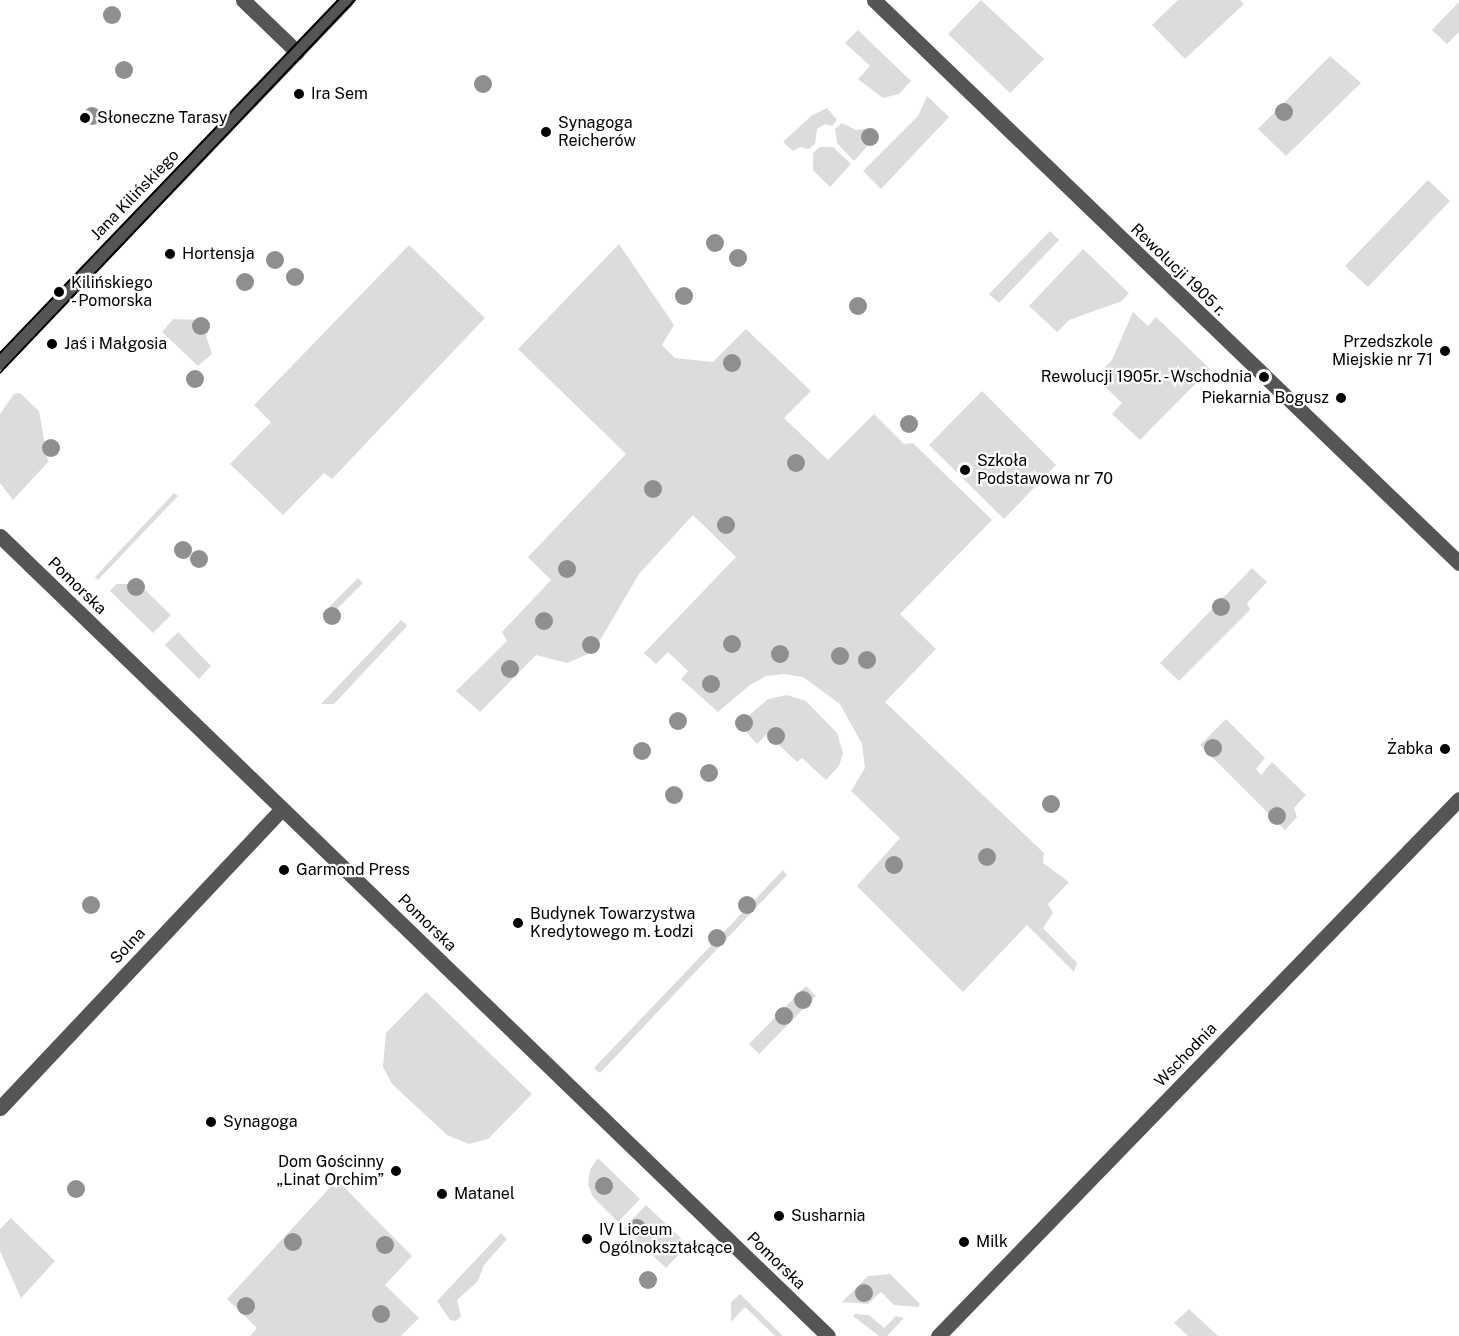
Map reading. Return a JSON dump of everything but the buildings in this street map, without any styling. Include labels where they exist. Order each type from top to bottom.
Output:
[{"type":"street","points":[[243,0],[297,52]]},
{"type":"street","name":"Jana Kilińskiego","points":[[2,359],[346,0]]},
{"type":"street","name":"Rewolucji 1905 r.","points":[[874,0],[1459,563]]},
{"type":"street","name":"Pomorska","points":[[0,536],[828,1336]]},
{"type":"street","name":"Wschodnia","points":[[938,1336],[1459,799]]},
{"type":"street","name":"Solna","points":[[0,1108],[282,808]]},
{"type":"shaded area","points":[[981,0],[1044,59],[1010,93],[948,34]]},
{"type":"shaded area","points":[[1178,0],[1240,0],[1244,4],[1185,59],[1152,25]]},
{"type":"shaded area","points":[[1459,2],[1459,32],[1447,44],[1432,30]]},
{"type":"shaded area","points":[[858,30],[911,81],[899,94],[883,98],[858,79],[870,66],[845,43]]},
{"type":"shaded area","points":[[1330,56],[1361,83],[1286,156],[1258,129]]},
{"type":"shaded area","points":[[927,96],[949,117],[881,189],[863,171],[918,116]]},
{"type":"shaded area","points":[[827,108],[837,120],[832,126],[825,124],[817,129],[815,144],[809,149],[800,147],[793,151],[783,142],[811,116]]},
{"type":"shaded area","points":[[842,123],[856,130],[873,128],[878,134],[854,161],[837,143],[835,129]]},
{"type":"shaded area","points":[[820,147],[833,147],[851,164],[830,187],[813,170],[813,153]]},
{"type":"shaded area","points":[[1428,180],[1450,201],[1368,287],[1345,266]]},
{"type":"shaded area","points":[[1050,231],[1059,240],[999,303],[989,294]]},
{"type":"shaded area","points":[[619,244],[674,325],[662,345],[675,358],[713,362],[746,329],[811,391],[784,418],[828,460],[874,414],[904,444],[913,443],[992,520],[900,614],[936,649],[885,702],[1044,853],[1043,863],[1069,882],[1048,904],[1053,913],[1043,928],[1077,963],[1074,972],[1027,925],[963,992],[857,886],[900,838],[851,791],[865,768],[862,744],[840,704],[803,677],[784,674],[766,676],[750,685],[718,712],[681,679],[688,671],[668,652],[656,664],[644,653],[736,557],[693,515],[639,574],[593,652],[567,663],[536,655],[480,712],[456,691],[507,641],[502,632],[551,580],[528,557],[626,454],[518,349]]},
{"type":"shaded area","points":[[409,245],[485,318],[332,479],[324,473],[283,515],[230,464],[271,422],[254,405]]},
{"type":"shaded area","points":[[1083,249],[1129,293],[1122,301],[1069,320],[1057,332],[1029,306]]},
{"type":"shaded area","points":[[1133,312],[1148,326],[1156,317],[1210,369],[1140,440],[1112,414],[1122,403],[1095,377],[1112,360]]},
{"type":"shaded area","points":[[173,319],[201,320],[212,354],[198,366],[162,332]]},
{"type":"shaded area","points":[[982,391],[1056,465],[1004,519],[929,445]]},
{"type":"shaded area","points":[[20,393],[39,411],[48,462],[13,500],[0,483],[0,414],[14,394]]},
{"type":"shaded area","points":[[174,493],[178,496],[98,580],[95,577]]},
{"type":"shaded area","points":[[1252,568],[1267,582],[1247,603],[1250,610],[1179,681],[1160,663]]},
{"type":"shaded area","points":[[358,578],[363,583],[334,612],[339,617],[332,624],[322,614]]},
{"type":"shaded area","points":[[116,584],[139,584],[171,615],[153,633],[110,591]]},
{"type":"shaded area","points":[[401,620],[407,626],[334,704],[321,704]]},
{"type":"shaded area","points":[[178,632],[211,666],[199,679],[165,645]]},
{"type":"shaded area","points":[[787,695],[806,701],[837,733],[843,753],[839,766],[826,780],[802,758],[797,762],[767,734],[757,744],[739,724],[768,699]]},
{"type":"shaded area","points":[[1226,719],[1265,758],[1256,769],[1261,775],[1272,762],[1306,795],[1294,808],[1297,817],[1285,830],[1200,745]]},
{"type":"shaded area","points":[[783,870],[787,875],[600,1073],[594,1068]]},
{"type":"shaded area","points":[[806,986],[816,996],[759,1054],[749,1044]]},
{"type":"shaded area","points":[[426,992],[532,1094],[488,1139],[469,1144],[447,1135],[392,1084],[383,1067],[386,1033]]},
{"type":"shaded area","points":[[598,1158],[640,1199],[618,1222],[593,1197],[588,1185],[590,1170]]},
{"type":"shaded area","points":[[337,1180],[412,1256],[385,1285],[419,1318],[401,1336],[250,1336],[257,1328],[227,1299]]},
{"type":"shaded area","points":[[646,1205],[688,1245],[666,1268],[624,1228]]},
{"type":"shaded area","points":[[11,1218],[55,1261],[21,1298],[0,1251],[0,1229]]},
{"type":"shaded area","points":[[501,1233],[507,1239],[484,1265],[478,1281],[457,1300],[461,1316],[456,1321],[450,1320],[437,1301]]},
{"type":"shaded area","points":[[890,1274],[920,1304],[918,1307],[894,1305],[881,1292],[868,1304],[842,1302],[868,1276]]},
{"type":"shaded area","points":[[740,1294],[783,1336],[775,1336],[745,1307],[731,1322],[731,1302]]},
{"type":"shaded area","points":[[1189,1309],[1218,1336],[1188,1336],[1174,1323]]},
{"type":"shaded area","points":[[855,1314],[869,1315],[884,1328],[896,1316],[904,1318],[887,1336],[879,1336],[853,1316]]},
{"type":"tram line","points":[[0,353],[338,0]]},
{"type":"tram line","points":[[0,373],[355,0]]},
{"type":"place","name":"Ira Sem","points":[[299,94]]},
{"type":"place","name":"Słoneczne Tarasy","points":[[85,118]]},
{"type":"place","name":"Synagoga Reicherów","points":[[546,132]]},
{"type":"place","name":"Hortensja","points":[[170,254]]},
{"type":"place","name":"Kilińskiego - Pomorska","points":[[59,292]]},
{"type":"place","name":"Jaś i Małgosia","points":[[52,344]]},
{"type":"place","name":"Przedszkole Miejskie nr 71","points":[[1445,351]]},
{"type":"place","name":"Rewolucji 1905r. - Wschodnia","points":[[1264,377]]},
{"type":"place","name":"Piekarnia Bogusz","points":[[1341,398]]},
{"type":"place","name":"Szkoła Podstawowa nr 70","points":[[965,470]]},
{"type":"place","name":"Żabka","points":[[1445,749]]},
{"type":"place","name":"Garmond Press","points":[[284,870]]},
{"type":"place","name":"Budynek Towarzystwa Kredytowego m. Łodzi","points":[[518,923]]},
{"type":"place","name":"Synagoga","points":[[211,1122]]},
{"type":"place","name":"Dom Gościnny „Linat Orchim”","points":[[396,1171]]},
{"type":"place","name":"Matanel","points":[[442,1194]]},
{"type":"place","name":"Susharnia","points":[[779,1216]]},
{"type":"place","name":"IV Liceum Ogólnokształcące","points":[[587,1239]]},
{"type":"place","name":"Milk","points":[[964,1242]]}]
